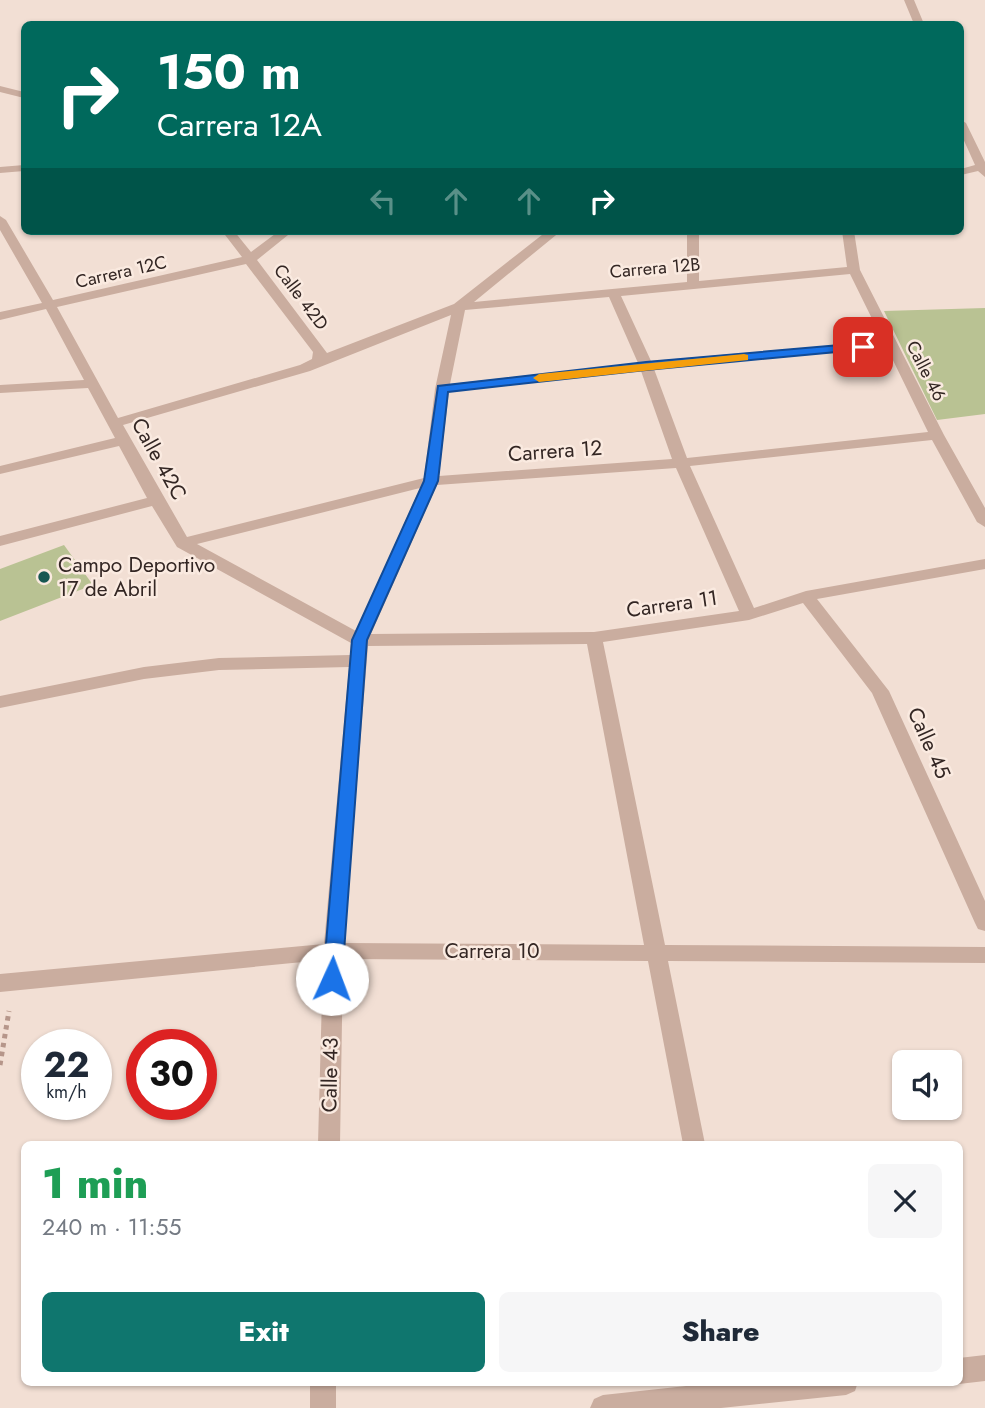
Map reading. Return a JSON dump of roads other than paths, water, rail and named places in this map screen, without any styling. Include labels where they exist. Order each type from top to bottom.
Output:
[{"type":"street","points":[[909,0],[918,21]]},
{"type":"street","points":[[0,89],[21,94]]},
{"type":"street","points":[[964,129],[984,169],[964,172]]},
{"type":"street","points":[[0,170],[21,168]]},
{"type":"street","name":"Calle 42C","points":[[0,220],[51,307],[156,500],[183,543],[360,640]]},
{"type":"street","name":"Calle 42D","points":[[231,235],[320,356]]},
{"type":"street","points":[[250,260],[282,235]]},
{"type":"street","points":[[115,423],[305,368],[320,356],[459,307],[550,235]]},
{"type":"street","points":[[693,235],[693,284]]},
{"type":"street","name":"Calle 46","points":[[849,235],[854,270],[937,435],[985,522]]},
{"type":"street","name":"Carrera 12C","points":[[0,316],[51,307],[250,260]]},
{"type":"street","name":"Carrera 12B","points":[[459,307],[854,270]]},
{"type":"street","points":[[613,291],[646,366],[681,463],[749,615]]},
{"type":"street","name":"Calle 43","points":[[328,1141],[333,951],[360,640],[431,481],[442,389],[459,307]]},
{"type":"street","points":[[442,389],[646,366],[891,344]]},
{"type":"street","points":[[0,389],[93,384]]},
{"type":"street","name":"Carrera 12","points":[[183,543],[431,481],[681,463],[937,435]]},
{"type":"street","points":[[0,470],[124,440]]},
{"type":"street","points":[[0,541],[156,500]]},
{"type":"street","name":"Carrera 11","points":[[360,640],[594,638],[749,615],[806,596],[985,564]]},
{"type":"street","name":"Calle 45","points":[[806,596],[880,691],[985,923]]},
{"type":"street","points":[[594,638],[693,1141]]},
{"type":"street","points":[[0,702],[144,673],[206,665],[358,661]]},
{"type":"street","name":"Carrera 10","points":[[7,983],[333,951],[985,955]]},
{"type":"street","points":[[963,1371],[985,1368]]},
{"type":"street","points":[[323,1386],[323,1408]]},
{"type":"street","points":[[603,1408],[814,1386]]},
{"type":"place","name":"Campo Deportivo 17 de Abril","points":[[44,577]]}]
